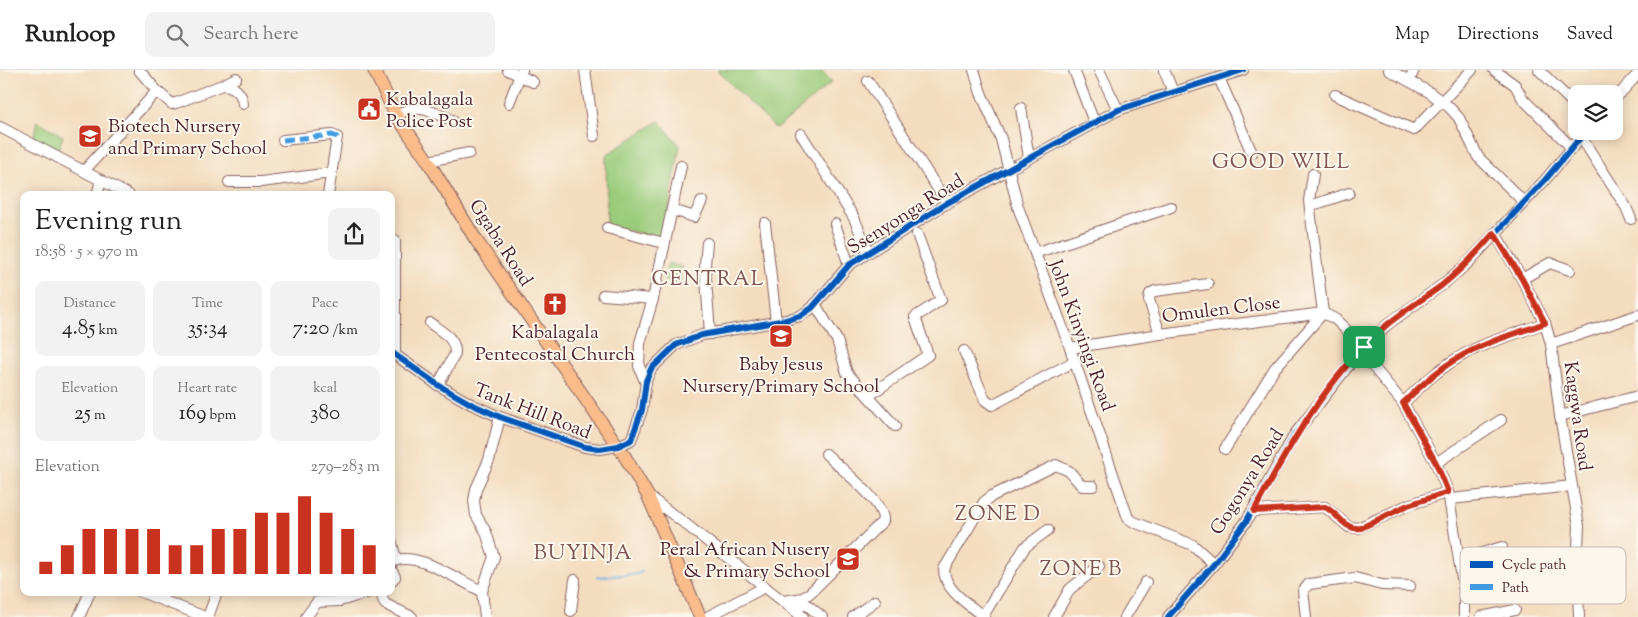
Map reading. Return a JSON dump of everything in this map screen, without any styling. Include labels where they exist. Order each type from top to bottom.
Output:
[{"type":"main road","name":"Ggaba Road","points":[[374,70],[396,115],[428,161],[476,240],[618,446],[648,496],[700,617]]},
{"type":"street","points":[[139,70],[157,91],[172,104],[222,85],[235,83],[243,104]]},
{"type":"street","points":[[508,70],[521,73],[533,82]]},
{"type":"street","points":[[585,70],[594,136]]},
{"type":"street","name":"John Kinyingi Road","points":[[974,70],[981,93],[1001,139],[1007,170],[1075,361],[1128,518],[1193,545],[1214,564]]},
{"type":"street","points":[[1074,70],[1094,122]]},
{"type":"street","points":[[1099,70],[1118,110]]},
{"type":"street","points":[[1164,70],[1173,92]]},
{"type":"street","points":[[1206,82],[1208,70]]},
{"type":"street","name":"Ssenyonga Road","points":[[618,446],[632,438],[651,369],[669,350],[690,338],[800,316],[815,304],[849,265],[868,251],[915,229],[947,203],[1118,110],[1244,70]]},
{"type":"street","points":[[1389,70],[1443,101],[1459,118],[1478,157],[1524,202]]},
{"type":"street","points":[[1409,81],[1414,70]]},
{"type":"street","points":[[1335,95],[1411,130],[1416,128],[1472,70]]},
{"type":"street","points":[[1494,70],[1515,85],[1523,99],[1572,148]]},
{"type":"street","points":[[1546,72],[1568,97]]},
{"type":"street","points":[[509,103],[521,73]]},
{"type":"street","points":[[1623,91],[1638,75]]},
{"type":"street","points":[[1219,78],[1252,154]]},
{"type":"street","points":[[868,81],[947,203]]},
{"type":"street","points":[[84,171],[157,91]]},
{"type":"street","points":[[396,115],[409,108],[416,108],[452,120]]},
{"type":"street","points":[[1021,108],[1029,158]]},
{"type":"street","points":[[0,127],[122,191]]},
{"type":"street","points":[[801,134],[851,212],[868,251]]},
{"type":"street","points":[[283,140],[332,135],[337,137],[329,191]]},
{"type":"street","name":"Gogonya Road","points":[[1168,617],[1214,564],[1254,511],[1295,434],[1362,349],[1388,324],[1442,285],[1468,263],[1578,140]]},
{"type":"street","points":[[1587,140],[1626,207],[1631,219]]},
{"type":"street","points":[[428,161],[469,153]]},
{"type":"street","points":[[646,384],[639,366],[640,343],[653,299],[681,166]]},
{"type":"street","points":[[229,182],[261,182],[331,174]]},
{"type":"street","points":[[1225,449],[1275,368],[1323,313],[1309,196],[1313,174]]},
{"type":"street","points":[[97,191],[101,180]]},
{"type":"street","points":[[1310,206],[1349,193]]},
{"type":"street","points":[[673,210],[694,217],[702,200]]},
{"type":"street","points":[[1035,252],[1171,207]]},
{"type":"street","points":[[765,223],[776,322]]},
{"type":"street","points":[[835,224],[849,265]]},
{"type":"street","points":[[607,228],[664,243]]},
{"type":"street","points":[[868,396],[928,355],[915,317],[942,300],[915,229]]},
{"type":"street","name":"Kaggwa Road","points":[[1494,233],[1522,279],[1545,323],[1552,344],[1560,416],[1579,526],[1579,547]]},
{"type":"street","points":[[707,243],[705,266],[710,334]]},
{"type":"street","points":[[1522,279],[1550,263],[1570,270]]},
{"type":"street","points":[[1160,334],[1149,300],[1150,294],[1155,291],[1208,284]]},
{"type":"street","points":[[603,295],[653,299]]},
{"type":"street","points":[[815,304],[837,340],[847,372],[895,426]]},
{"type":"street","points":[[1323,313],[1335,319],[1362,349],[1403,403],[1436,463],[1450,496],[1460,566]]},
{"type":"street","name":"Omulen Close","points":[[1070,348],[1160,334],[1323,313]]},
{"type":"street","points":[[1552,344],[1638,315]]},
{"type":"street","points":[[430,323],[453,340],[455,349],[455,354],[438,385]]},
{"type":"street","points":[[1403,403],[1430,378],[1458,358],[1490,343],[1545,323]]},
{"type":"street","points":[[964,351],[985,400],[992,405],[1075,361]]},
{"type":"street","name":"Tank Hill Road","points":[[395,354],[438,385],[500,417],[585,448],[600,449],[618,446]]},
{"type":"street","points":[[1560,416],[1638,396]]},
{"type":"street","points":[[485,617],[482,591],[494,557],[486,532],[476,515],[474,501],[476,489],[489,460],[500,417]]},
{"type":"street","points":[[1436,463],[1501,420]]},
{"type":"street","points":[[784,601],[796,600],[807,595],[883,521],[882,511],[866,491],[826,454]]},
{"type":"street","points":[[1048,530],[1025,547],[983,617],[949,588],[944,578],[944,569],[984,502],[992,496],[1056,465],[1069,471],[1082,486],[1093,486]]},
{"type":"street","points":[[1254,511],[1325,507],[1354,529],[1361,528],[1408,505],[1450,496],[1572,486]]},
{"type":"street","points":[[648,496],[803,617]]},
{"type":"street","points":[[395,563],[405,558],[431,565],[482,591]]},
{"type":"street","points":[[1054,617],[1070,589],[1100,566]]},
{"type":"street","points":[[1306,617],[1303,591],[1309,584],[1355,578],[1382,585],[1410,586]]},
{"type":"street","points":[[571,611],[575,580]]},
{"type":"street","points":[[1125,617],[1146,582]]},
{"type":"street","points":[[707,617],[765,587]]},
{"type":"street","points":[[79,617],[88,596]]},
{"type":"street","points":[[152,596],[207,617],[215,596]]},
{"type":"street","points":[[306,617],[317,602],[340,601],[356,596]]},
{"type":"street","points":[[382,596],[385,604],[412,617]]},
{"type":"street","points":[[853,617],[875,601]]},
{"type":"street","points":[[794,610],[806,604],[822,617]]},
{"type":"street","points":[[1464,604],[1464,617]]},
{"type":"street","name":"Kaggwa Road","points":[[1579,604],[1579,617]]},
{"type":"street","points":[[1481,617],[1515,610]]},
{"type":"green space","points":[[717,70],[821,70],[832,82],[776,129]]},
{"type":"green space","points":[[38,121],[63,136],[57,153],[33,138]]},
{"type":"green space","points":[[659,121],[680,146],[663,239],[607,225],[606,155]]},
{"type":"green space","points":[[668,263],[683,267],[679,283],[664,279]]},
{"type":"waterway","points":[[597,577],[642,572]]},
{"type":"marked path","points":[[283,140],[332,135],[337,137],[337,141]]},
{"type":"cycle path","points":[[395,355],[438,385],[471,404],[500,417],[585,447],[600,449],[618,446],[631,440],[642,410],[646,381],[651,369],[676,345],[702,335],[800,316],[812,308],[849,265],[947,203],[1118,110],[1243,70]]},
{"type":"cycle path","points":[[1168,617],[1214,564],[1246,522],[1295,434],[1360,351],[1388,324],[1442,285],[1468,263],[1545,180],[1578,140]]},
{"type":"place","name":"Kabalagala Police Post","points":[[369,109]]},
{"type":"place","name":"Biotech Nursery and Primary School","points":[[90,136]]},
{"type":"place","name":"Kabalagala Pentecostal Church","points":[[555,304]]},
{"type":"place","name":"Baby Jesus Nursery/Primary School","points":[[781,336]]},
{"type":"place","name":"Peral African Nusery & Primary School","points":[[848,559]]},
{"type":"district","name":"GOOD WILL","points":[[1281,161]]},
{"type":"district","name":"CENTRAL","points":[[708,278]]},
{"type":"district","name":"ZONE D","points":[[998,513]]},
{"type":"district","name":"BUYINJA","points":[[583,552]]},
{"type":"district","name":"ZONE B","points":[[1081,568]]},
{"type":"route","points":[[1494,233],[1522,279],[1545,323],[1490,343],[1458,358],[1430,378],[1403,403],[1424,439],[1448,492],[1408,505],[1361,528],[1354,529],[1325,507],[1254,511],[1295,434],[1364,347],[1383,328],[1442,285],[1468,263],[1494,233]]}]
